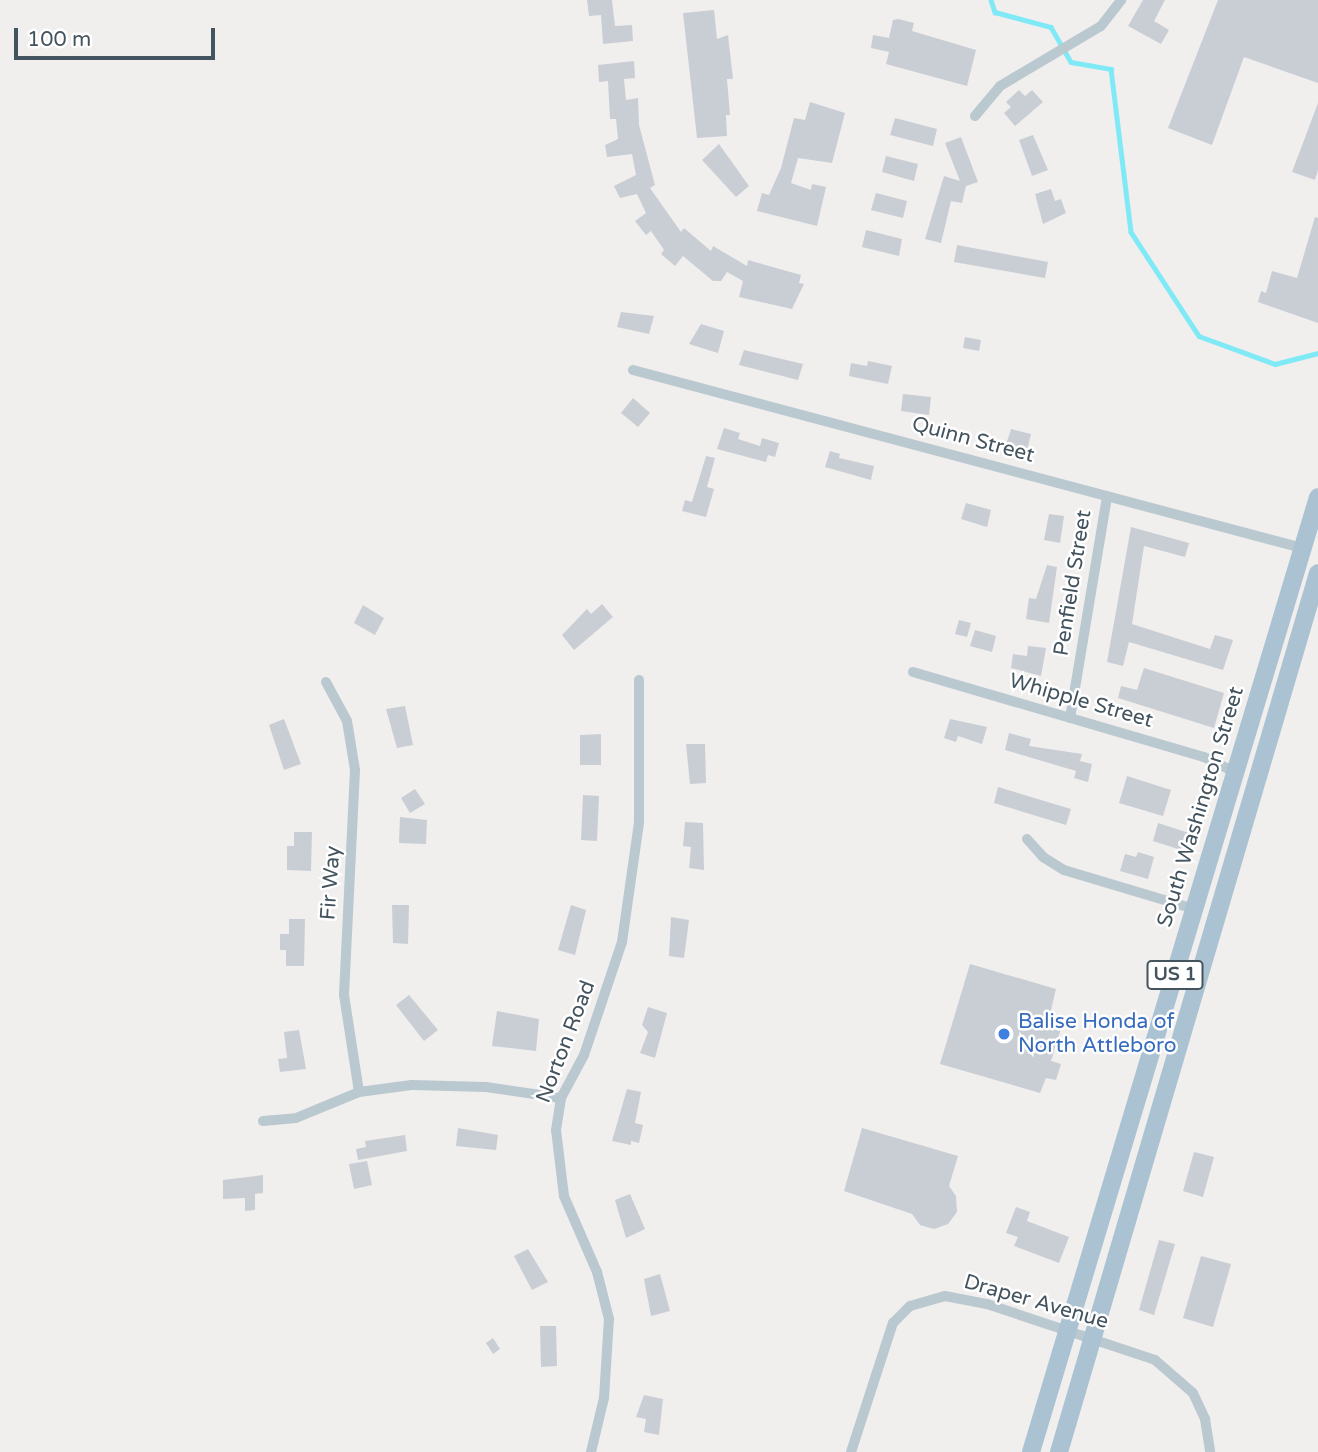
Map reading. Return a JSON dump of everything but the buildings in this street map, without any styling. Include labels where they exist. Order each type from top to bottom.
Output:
[{"type":"main road","name":"South Washington Street","points":[[1031,1452],[1318,498]]},
{"type":"main road","name":"US 1","points":[[1059,1452],[1318,573]]},
{"type":"street","points":[[975,116],[1000,86],[1101,26],[1121,0]]},
{"type":"street","name":"Quinn Street","points":[[633,370],[1302,548]]},
{"type":"street","name":"Penfield Street","points":[[1070,718],[1107,496]]},
{"type":"street","name":"Whipple Street","points":[[913,672],[1204,757],[1235,772]]},
{"type":"street","name":"Norton Road","points":[[591,1452],[604,1398],[609,1319],[597,1272],[564,1196],[556,1130],[561,1098],[584,1055],[622,942],[639,822],[639,680]]},
{"type":"street","name":"Fir Way","points":[[326,682],[346,721],[355,770],[344,995],[359,1092]]},
{"type":"street","points":[[1027,839],[1043,857],[1064,870],[1194,909]]},
{"type":"street","points":[[263,1121],[296,1118],[359,1092],[412,1085],[486,1087],[561,1098]]},
{"type":"street","name":"Draper Avenue","points":[[851,1452],[887,1336],[910,1306],[933,1296],[958,1297],[1067,1329],[1156,1360],[1183,1381],[1200,1406],[1210,1452]]},
{"type":"waterway","points":[[991,0],[995,12],[1051,27],[1071,62],[1111,69],[1131,232],[1199,336],[1275,364],[1318,353]]},
{"type":"place","name":"Balise Honda of North Attleboro","points":[[1004,1034]]}]
